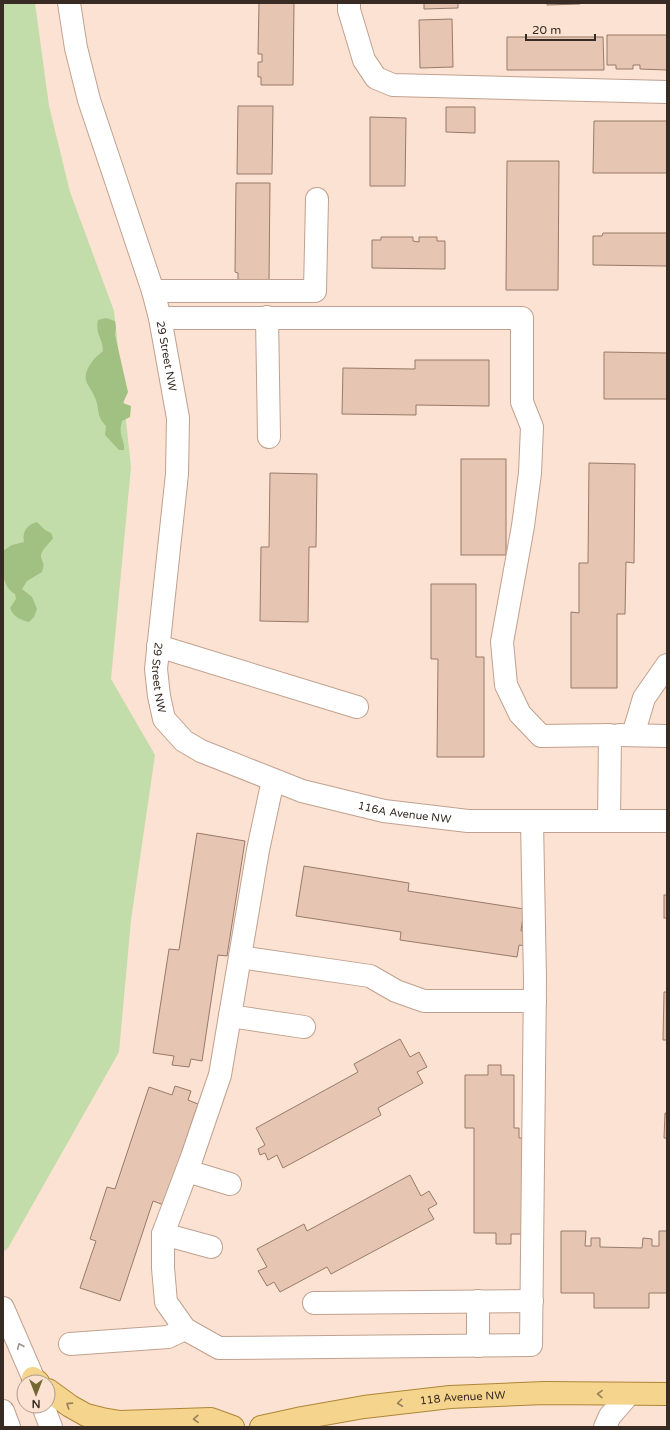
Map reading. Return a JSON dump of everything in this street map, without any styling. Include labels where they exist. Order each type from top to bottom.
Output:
[{"type":"main road","name":"118 Avenue NW","points":[[261,1427],[364,1407],[450,1397],[545,1392],[667,1394]]},
{"type":"main road","points":[[56,1396],[86,1415],[102,1420],[120,1422],[211,1419],[233,1427]]},
{"type":"street","name":"29 Street NW","points":[[69,3],[76,48],[89,100],[153,291],[160,318],[178,418],[177,474],[156,669],[159,696],[164,719]]},
{"type":"street","points":[[349,3],[349,10],[364,60],[376,78],[393,85],[667,92]]},
{"type":"street","points":[[153,291],[315,291],[317,199]]},
{"type":"street","points":[[267,317],[269,437]]},
{"type":"street","points":[[160,318],[522,318],[522,402],[532,427],[530,473],[523,526],[502,642],[506,685],[520,714],[541,736],[667,736]]},
{"type":"street","points":[[158,646],[357,707]]},
{"type":"street","points":[[633,735],[644,698],[667,665]]},
{"type":"street","name":"116A Avenue NW","points":[[164,719],[184,741],[201,752],[302,792],[384,812],[468,821],[667,821]]},
{"type":"street","points":[[608,821],[610,735]]},
{"type":"street","points":[[273,780],[258,850],[220,1074],[187,1171],[163,1234],[163,1268],[166,1302],[185,1329],[219,1348],[531,1345],[535,1001],[532,821]]},
{"type":"street","points":[[240,957],[370,976],[396,991],[424,1001],[535,1001]]},
{"type":"street","points":[[230,1016],[304,1027]]},
{"type":"street","points":[[187,1171],[230,1184]]},
{"type":"street","points":[[163,1234],[211,1247]]},
{"type":"street","points":[[478,1301],[478,1346]]},
{"type":"street","points":[[314,1303],[532,1301]]},
{"type":"street","points":[[3,1308],[35,1374]]},
{"type":"street","points":[[70,1344],[168,1337],[185,1329]]},
{"type":"street","points":[[605,1427],[610,1416],[629,1394]]},
{"type":"street","points":[[3,1411],[9,1427]]},
{"type":"street","points":[[47,1414],[51,1427]]},
{"type":"green space","points":[[3,3],[35,3],[49,106],[70,192],[114,311],[131,467],[111,679],[155,755],[131,920],[119,1052],[8,1248],[3,1252]]},
{"type":"green space","points":[[106,318],[115,321],[115,335],[128,392],[123,403],[131,406],[130,417],[122,421],[121,426],[124,450],[119,450],[105,435],[106,426],[99,416],[96,400],[86,378],[87,369],[96,357],[103,351],[97,325],[98,320]]},
{"type":"green space","points":[[37,522],[45,530],[51,533],[53,538],[44,548],[41,555],[44,566],[42,572],[27,581],[22,589],[32,597],[37,609],[34,617],[29,622],[15,616],[11,611],[10,608],[16,599],[15,594],[7,586],[3,575],[3,551],[12,545],[24,542],[26,529],[30,525]]},
{"type":"building","points":[[259,3],[294,3],[293,85],[261,85],[261,77],[258,77],[258,62],[262,62],[262,54],[258,54]]},
{"type":"building","points":[[424,3],[458,3],[458,8],[424,9]]},
{"type":"building","points":[[547,3],[580,3],[580,4],[547,5]]},
{"type":"building","points":[[452,19],[453,67],[420,68],[419,20]]},
{"type":"building","points":[[607,35],[667,35],[667,70],[640,69],[640,65],[633,65],[633,69],[616,69],[616,65],[607,65]]},
{"type":"building","points":[[507,37],[603,37],[604,70],[507,70]]},
{"type":"building","points":[[238,106],[273,106],[272,174],[237,174]]},
{"type":"building","points":[[446,107],[475,107],[475,133],[446,132]]},
{"type":"building","points":[[370,117],[406,118],[405,186],[370,186]]},
{"type":"building","points":[[594,121],[667,121],[667,173],[593,173]]},
{"type":"building","points":[[507,161],[559,161],[558,290],[506,290]]},
{"type":"building","points":[[236,183],[270,183],[269,281],[238,281],[238,273],[235,272]]},
{"type":"building","points":[[603,233],[667,233],[667,266],[593,265],[593,236],[602,236]]},
{"type":"building","points":[[381,237],[413,237],[413,241],[419,242],[419,237],[437,237],[437,241],[445,241],[445,269],[372,268],[372,240],[381,240]]},
{"type":"building","points":[[604,352],[667,353],[667,399],[604,399]]},
{"type":"building","points":[[415,360],[489,360],[489,406],[416,405],[416,415],[342,414],[343,368],[415,369]]},
{"type":"building","points":[[461,459],[506,459],[506,555],[461,555]]},
{"type":"building","points":[[589,463],[635,464],[634,563],[626,562],[625,614],[617,614],[617,688],[571,688],[571,612],[579,613],[579,563],[588,563]]},
{"type":"building","points":[[270,473],[317,474],[316,547],[309,547],[308,622],[260,621],[261,547],[269,547]]},
{"type":"building","points":[[431,584],[476,584],[476,657],[484,657],[484,757],[437,757],[438,659],[431,659]]},
{"type":"building","points":[[197,833],[245,841],[227,956],[218,955],[202,1061],[191,1059],[189,1067],[172,1065],[174,1056],[153,1053],[169,949],[179,950]]},
{"type":"building","points":[[304,866],[409,883],[408,891],[524,909],[521,931],[529,932],[527,946],[519,945],[517,957],[400,940],[401,932],[296,916]]},
{"type":"building","points":[[664,895],[667,895],[667,918],[664,918]]},
{"type":"building","points":[[664,992],[667,992],[667,1040],[663,1040]]},
{"type":"building","points":[[400,1039],[410,1057],[419,1052],[427,1067],[417,1072],[423,1083],[378,1108],[381,1115],[283,1168],[277,1155],[268,1160],[265,1153],[260,1155],[258,1149],[265,1145],[256,1128],[358,1072],[354,1064]]},
{"type":"building","points":[[488,1065],[501,1065],[501,1075],[514,1075],[514,1128],[519,1128],[519,1138],[523,1138],[523,1234],[511,1234],[511,1244],[496,1244],[496,1233],[474,1233],[474,1128],[465,1128],[465,1075],[488,1075]]},
{"type":"building","points":[[175,1086],[191,1091],[188,1100],[198,1104],[164,1205],[153,1201],[120,1301],[80,1288],[96,1241],[90,1239],[107,1187],[115,1189],[149,1087],[172,1095]]},
{"type":"building","points":[[665,1113],[667,1113],[667,1138],[664,1138]]},
{"type":"building","points":[[410,1175],[421,1196],[429,1191],[437,1204],[428,1209],[434,1219],[331,1274],[327,1267],[280,1292],[274,1282],[267,1286],[258,1271],[267,1267],[257,1249],[304,1224],[307,1231]]},
{"type":"building","points":[[561,1231],[586,1231],[585,1246],[591,1246],[591,1238],[600,1238],[600,1247],[642,1248],[643,1238],[652,1239],[652,1246],[659,1246],[659,1231],[667,1231],[667,1293],[649,1293],[649,1308],[594,1308],[594,1293],[561,1293]]}]
